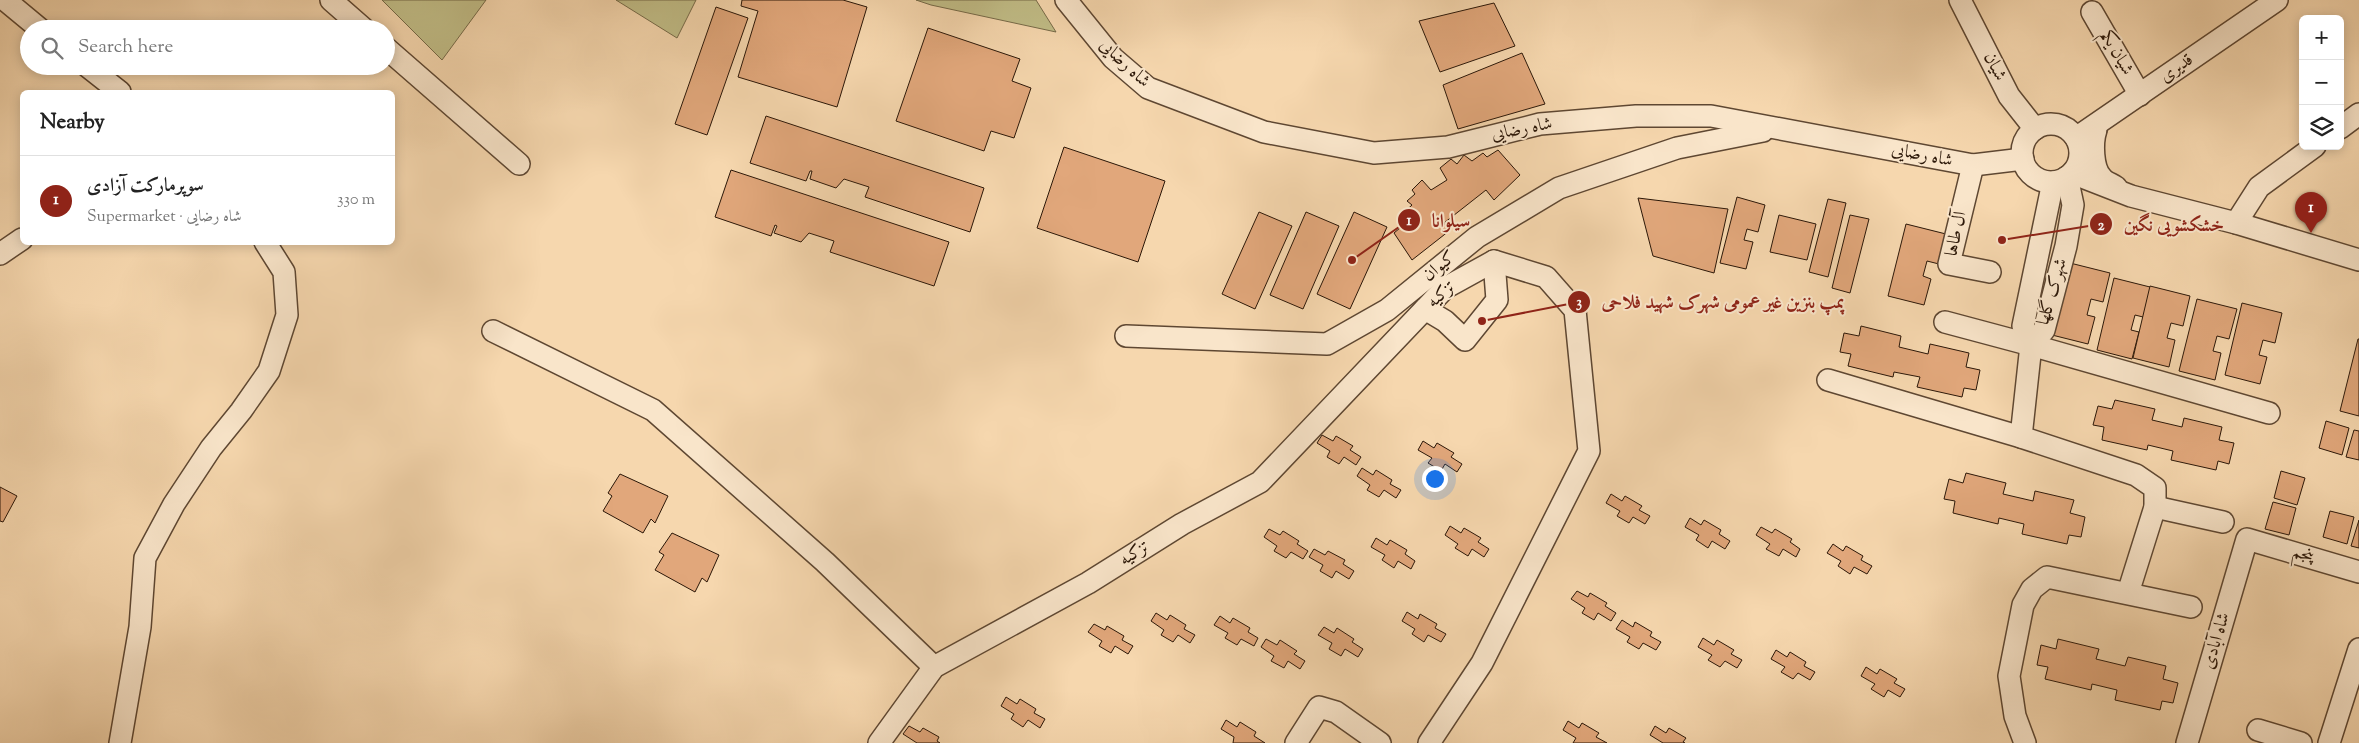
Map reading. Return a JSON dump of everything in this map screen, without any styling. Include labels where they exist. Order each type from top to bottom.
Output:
[{"type":"street","points":[[5,0],[29,20]]},
{"type":"street","points":[[331,0],[354,20]]},
{"type":"street","name":"شاه رضایی","points":[[1066,0],[1113,58],[1148,88],[1264,132],[1365,151],[1448,147],[1540,124],[1636,116],[1711,116],[1973,165],[2023,160]]},
{"type":"street","name":"شیان","points":[[1960,0],[2009,96],[2035,129]]},
{"type":"street","name":"قدیری","points":[[2076,138],[2277,0]]},
{"type":"street","name":"شیان یکم","points":[[2092,12],[2140,95]]},
{"type":"street","points":[[395,56],[519,164]]},
{"type":"street","points":[[98,75],[117,90]]},
{"type":"street","points":[[2344,125],[2359,114]]},
{"type":"street","points":[[2064,177],[2080,156],[2076,138],[2062,126],[2044,125],[2035,129],[2024,142],[2023,160],[2032,174],[2039,179],[2064,177],[2236,223],[2359,260]]},
{"type":"street","points":[[2097,125],[2094,136],[2094,151],[2098,172],[2102,178],[2132,196]]},
{"type":"street","name":"کیوان","points":[[1126,336],[1327,344],[1386,310],[1477,237],[1559,188],[1677,148],[1776,128]]},
{"type":"street","points":[[2236,223],[2259,187],[2310,150]]},
{"type":"street","name":"آل طاها","points":[[1973,165],[1949,264],[1990,272]]},
{"type":"street","name":"شهرک گلها","points":[[2021,437],[2032,345],[2023,326],[2064,177]]},
{"type":"street","points":[[0,254],[20,240]]},
{"type":"street","points":[[120,743],[140,627],[145,558],[174,504],[211,448],[241,411],[269,371],[287,315],[284,272],[267,245]]},
{"type":"street","points":[[1425,309],[1445,321],[1465,340],[1496,300],[1494,261],[1546,277],[1574,310],[1589,451],[1482,663],[1429,743]]},
{"type":"street","name":"تزکیه","points":[[934,667],[1088,583],[1182,524],[1260,482],[1445,288],[1494,261]]},
{"type":"street","points":[[1945,322],[2269,413]]},
{"type":"street","points":[[493,331],[653,410],[825,562],[934,667],[879,743]]},
{"type":"street","points":[[1828,380],[2021,437],[2136,475],[2155,488],[2155,507],[2128,593]]},
{"type":"street","points":[[2155,507],[2223,522]]},
{"type":"street","name":"پنجم","points":[[2248,539],[2359,572]]},
{"type":"street","name":"شاه آبادی","points":[[2186,743],[2248,539]]},
{"type":"street","points":[[2025,743],[2015,716],[2009,676],[2023,605],[2032,589],[2047,577],[2191,607]]},
{"type":"street","points":[[2329,743],[2359,649]]},
{"type":"street","points":[[1296,743],[1319,707],[1336,712],[1380,743]]},
{"type":"street","points":[[2258,730],[2301,743]]},
{"type":"shaded area","points":[[382,0],[486,0],[442,60]]},
{"type":"shaded area","points":[[616,0],[696,0],[677,38]]},
{"type":"shaded area","points":[[916,0],[1036,0],[1056,32],[931,5]]},
{"type":"building","points":[[742,0],[843,0],[867,7],[837,107],[738,77],[758,11],[741,6]]},
{"type":"building","points":[[1494,3],[1515,46],[1440,72],[1419,21]]},
{"type":"building","points":[[716,7],[748,18],[707,135],[675,124]]},
{"type":"building","points":[[928,28],[1020,59],[1012,81],[1031,88],[1014,138],[991,131],[984,151],[896,121]]},
{"type":"building","points":[[1522,53],[1545,104],[1458,129],[1443,85]]},
{"type":"building","points":[[766,116],[984,188],[970,232],[865,197],[869,187],[844,179],[836,188],[810,179],[812,171],[810,171],[806,181],[750,163]]},
{"type":"building","points":[[1064,147],[1165,181],[1138,262],[1037,228]]},
{"type":"building","points":[[1498,150],[1520,175],[1494,200],[1486,190],[1444,223],[1449,231],[1412,260],[1394,233],[1407,222],[1401,215],[1412,205],[1407,201],[1415,194],[1412,190],[1422,180],[1431,190],[1447,180],[1440,168],[1451,159],[1457,164],[1464,155],[1472,161],[1483,153],[1487,157]]},
{"type":"building","points":[[731,170],[949,242],[934,286],[830,252],[834,241],[809,233],[801,242],[774,233],[777,226],[775,225],[771,236],[715,217]]},
{"type":"building","points":[[1737,197],[1765,205],[1758,232],[1747,229],[1744,240],[1753,242],[1746,269],[1720,263]]},
{"type":"building","points":[[1638,198],[1728,209],[1714,273],[1653,256]]},
{"type":"building","points":[[1828,199],[1846,203],[1828,277],[1809,272]]},
{"type":"building","points":[[1259,212],[1292,226],[1255,309],[1222,294]]},
{"type":"building","points":[[1306,212],[1339,226],[1303,309],[1270,295]]},
{"type":"building","points":[[1354,212],[1387,227],[1350,309],[1317,294]]},
{"type":"building","points":[[1779,215],[1816,224],[1807,260],[1770,252]]},
{"type":"building","points":[[1850,215],[1869,219],[1850,293],[1832,288]]},
{"type":"building","points":[[1906,224],[1946,234],[1939,264],[1927,261],[1923,276],[1931,279],[1924,305],[1888,296]]},
{"type":"building","points":[[2070,263],[2110,273],[2103,302],[2091,299],[2087,315],[2095,317],[2088,344],[2052,335]]},
{"type":"building","points":[[2114,278],[2154,288],[2147,318],[2135,315],[2131,330],[2139,332],[2132,359],[2097,350]]},
{"type":"building","points":[[2150,286],[2190,296],[2183,326],[2171,323],[2167,338],[2175,340],[2169,367],[2133,358]]},
{"type":"building","points":[[2197,299],[2237,309],[2229,339],[2217,336],[2213,351],[2221,353],[2215,380],[2179,371]]},
{"type":"building","points":[[2242,303],[2282,313],[2275,343],[2263,340],[2259,355],[2267,357],[2260,384],[2225,375]]},
{"type":"building","points":[[1861,326],[1901,336],[1899,347],[1928,354],[1930,344],[1969,353],[1966,367],[1980,370],[1976,390],[1964,388],[1962,397],[1917,387],[1920,377],[1894,372],[1893,377],[1848,366],[1851,354],[1840,352],[1844,333],[1859,336]]},
{"type":"building","points":[[2359,339],[2359,416],[2340,411]]},
{"type":"building","points":[[2115,400],[2155,409],[2152,420],[2182,427],[2184,418],[2222,427],[2219,440],[2234,443],[2229,464],[2218,461],[2216,470],[2171,460],[2173,451],[2148,445],[2147,450],[2102,440],[2104,427],[2093,425],[2098,406],[2112,409]]},
{"type":"building","points":[[2326,421],[2349,428],[2342,455],[2319,448]]},
{"type":"building","points":[[2354,430],[2359,431],[2359,460],[2346,457]]},
{"type":"building","points":[[1322,435],[1333,441],[1336,436],[1353,446],[1350,450],[1361,457],[1356,465],[1344,457],[1339,464],[1327,457],[1330,451],[1317,443]]},
{"type":"building","points":[[1423,441],[1434,448],[1437,443],[1454,453],[1451,457],[1462,464],[1457,472],[1445,464],[1441,471],[1428,463],[1432,458],[1418,450]]},
{"type":"building","points":[[1362,468],[1373,475],[1376,470],[1392,480],[1390,484],[1401,490],[1396,498],[1384,490],[1379,497],[1367,490],[1370,485],[1357,476]]},
{"type":"building","points":[[2281,471],[2305,478],[2297,505],[2274,498]]},
{"type":"building","points":[[1966,473],[2006,483],[2003,494],[2033,501],[2035,491],[2074,500],[2070,513],[2085,517],[2081,537],[2069,535],[2067,544],[2022,534],[2024,524],[1999,518],[1998,524],[1953,513],[1955,501],[1944,499],[1949,479],[1963,483]]},
{"type":"building","points":[[620,474],[668,496],[655,523],[651,519],[643,533],[603,511],[612,496],[608,493]]},
{"type":"building","points":[[0,487],[17,496],[3,522],[0,521]]},
{"type":"building","points":[[1611,494],[1622,501],[1625,496],[1642,506],[1639,510],[1650,516],[1645,524],[1633,517],[1629,523],[1617,516],[1620,511],[1606,503]]},
{"type":"building","points":[[2273,502],[2296,508],[2289,535],[2265,529]]},
{"type":"building","points":[[2330,511],[2354,517],[2347,544],[2323,537]]},
{"type":"building","points":[[1690,518],[1701,525],[1704,520],[1721,530],[1719,534],[1730,541],[1725,549],[1712,541],[1708,548],[1696,540],[1699,535],[1685,527]]},
{"type":"building","points":[[2359,520],[2359,548],[2351,546]]},
{"type":"building","points":[[1450,526],[1461,533],[1464,528],[1481,538],[1478,542],[1489,549],[1484,557],[1472,549],[1468,556],[1455,548],[1458,544],[1445,535]]},
{"type":"building","points":[[1761,527],[1772,533],[1775,529],[1792,539],[1790,542],[1800,549],[1796,557],[1783,549],[1779,556],[1766,549],[1770,544],[1756,535]]},
{"type":"building","points":[[1269,529],[1280,535],[1283,531],[1299,541],[1297,544],[1308,551],[1303,559],[1291,552],[1286,558],[1274,551],[1277,546],[1264,537]]},
{"type":"building","points":[[672,533],[719,555],[707,582],[702,578],[695,592],[655,570],[664,555],[659,552]]},
{"type":"building","points":[[1376,538],[1387,545],[1390,540],[1407,550],[1405,554],[1415,561],[1411,569],[1398,561],[1394,568],[1382,560],[1385,555],[1371,547]]},
{"type":"building","points":[[1833,544],[1843,551],[1846,546],[1863,556],[1861,560],[1872,566],[1867,574],[1854,567],[1850,574],[1838,566],[1841,561],[1827,553]]},
{"type":"building","points":[[1314,549],[1325,555],[1328,551],[1345,560],[1343,564],[1354,571],[1349,579],[1336,571],[1332,578],[1320,571],[1323,565],[1309,557]]},
{"type":"building","points":[[1577,591],[1588,597],[1590,593],[1607,603],[1605,606],[1616,613],[1611,621],[1598,613],[1594,620],[1582,613],[1585,608],[1571,599]]},
{"type":"building","points":[[1407,612],[1418,619],[1420,614],[1437,624],[1435,628],[1446,634],[1441,642],[1428,635],[1424,642],[1412,634],[1415,629],[1402,621]]},
{"type":"building","points":[[1156,613],[1167,620],[1170,615],[1186,625],[1184,629],[1195,635],[1190,643],[1178,635],[1173,642],[1161,635],[1164,630],[1151,621]]},
{"type":"building","points":[[1220,616],[1230,623],[1233,618],[1250,628],[1248,632],[1258,638],[1254,646],[1241,639],[1237,645],[1225,638],[1228,633],[1214,625]]},
{"type":"building","points":[[1622,620],[1633,627],[1635,622],[1652,632],[1650,636],[1661,642],[1656,650],[1643,643],[1639,649],[1627,642],[1630,637],[1616,629]]},
{"type":"building","points":[[1094,624],[1105,630],[1107,626],[1124,636],[1122,640],[1133,646],[1128,654],[1115,646],[1111,653],[1099,646],[1102,641],[1088,632]]},
{"type":"building","points":[[1324,627],[1334,633],[1337,628],[1354,639],[1352,642],[1363,649],[1358,657],[1345,649],[1341,656],[1329,649],[1332,643],[1318,635]]},
{"type":"building","points":[[1703,638],[1714,645],[1717,640],[1734,650],[1731,654],[1742,660],[1737,668],[1725,661],[1720,667],[1708,660],[1712,655],[1698,647]]},
{"type":"building","points":[[1266,639],[1277,645],[1280,640],[1297,651],[1294,654],[1305,661],[1300,669],[1288,661],[1284,668],[1271,661],[1274,656],[1261,647]]},
{"type":"building","points":[[2058,639],[2099,649],[2096,659],[2125,666],[2128,657],[2166,666],[2163,679],[2178,683],[2173,703],[2162,701],[2160,710],[2115,700],[2117,690],[2092,684],[2091,690],[2045,679],[2048,667],[2037,665],[2041,645],[2056,649]]},
{"type":"building","points":[[1776,650],[1787,657],[1790,652],[1806,662],[1804,666],[1815,672],[1810,680],[1798,673],[1793,679],[1781,672],[1785,667],[1771,659]]},
{"type":"building","points":[[1866,667],[1877,674],[1880,669],[1897,679],[1894,683],[1905,689],[1900,697],[1888,690],[1884,697],[1871,689],[1875,684],[1861,676]]},
{"type":"building","points":[[1006,697],[1017,704],[1020,699],[1036,709],[1034,713],[1045,719],[1040,728],[1028,720],[1023,727],[1011,719],[1014,714],[1001,706]]},
{"type":"building","points":[[1226,720],[1237,727],[1240,722],[1256,732],[1254,736],[1265,743],[1233,743],[1234,737],[1221,729]]},
{"type":"building","points":[[1568,721],[1579,728],[1582,723],[1599,733],[1596,737],[1607,743],[1573,743],[1576,738],[1563,730]]},
{"type":"building","points":[[909,726],[920,732],[923,728],[939,737],[937,741],[940,743],[917,743],[903,734]]},
{"type":"building","points":[[1655,726],[1666,733],[1669,728],[1686,738],[1683,742],[1685,743],[1663,743],[1650,735]]},
{"type":"place","name":"سوپرمارکت آزادی","points":[[2311,233]]},
{"type":"place","name":"خشکشویی نگین","points":[[2002,240]]},
{"type":"place","name":"سیلوانا","points":[[1352,260]]},
{"type":"place","name":"پمپ بنزین غیر عمومی شهرک شهید فلاحی","points":[[1482,321]]}]
